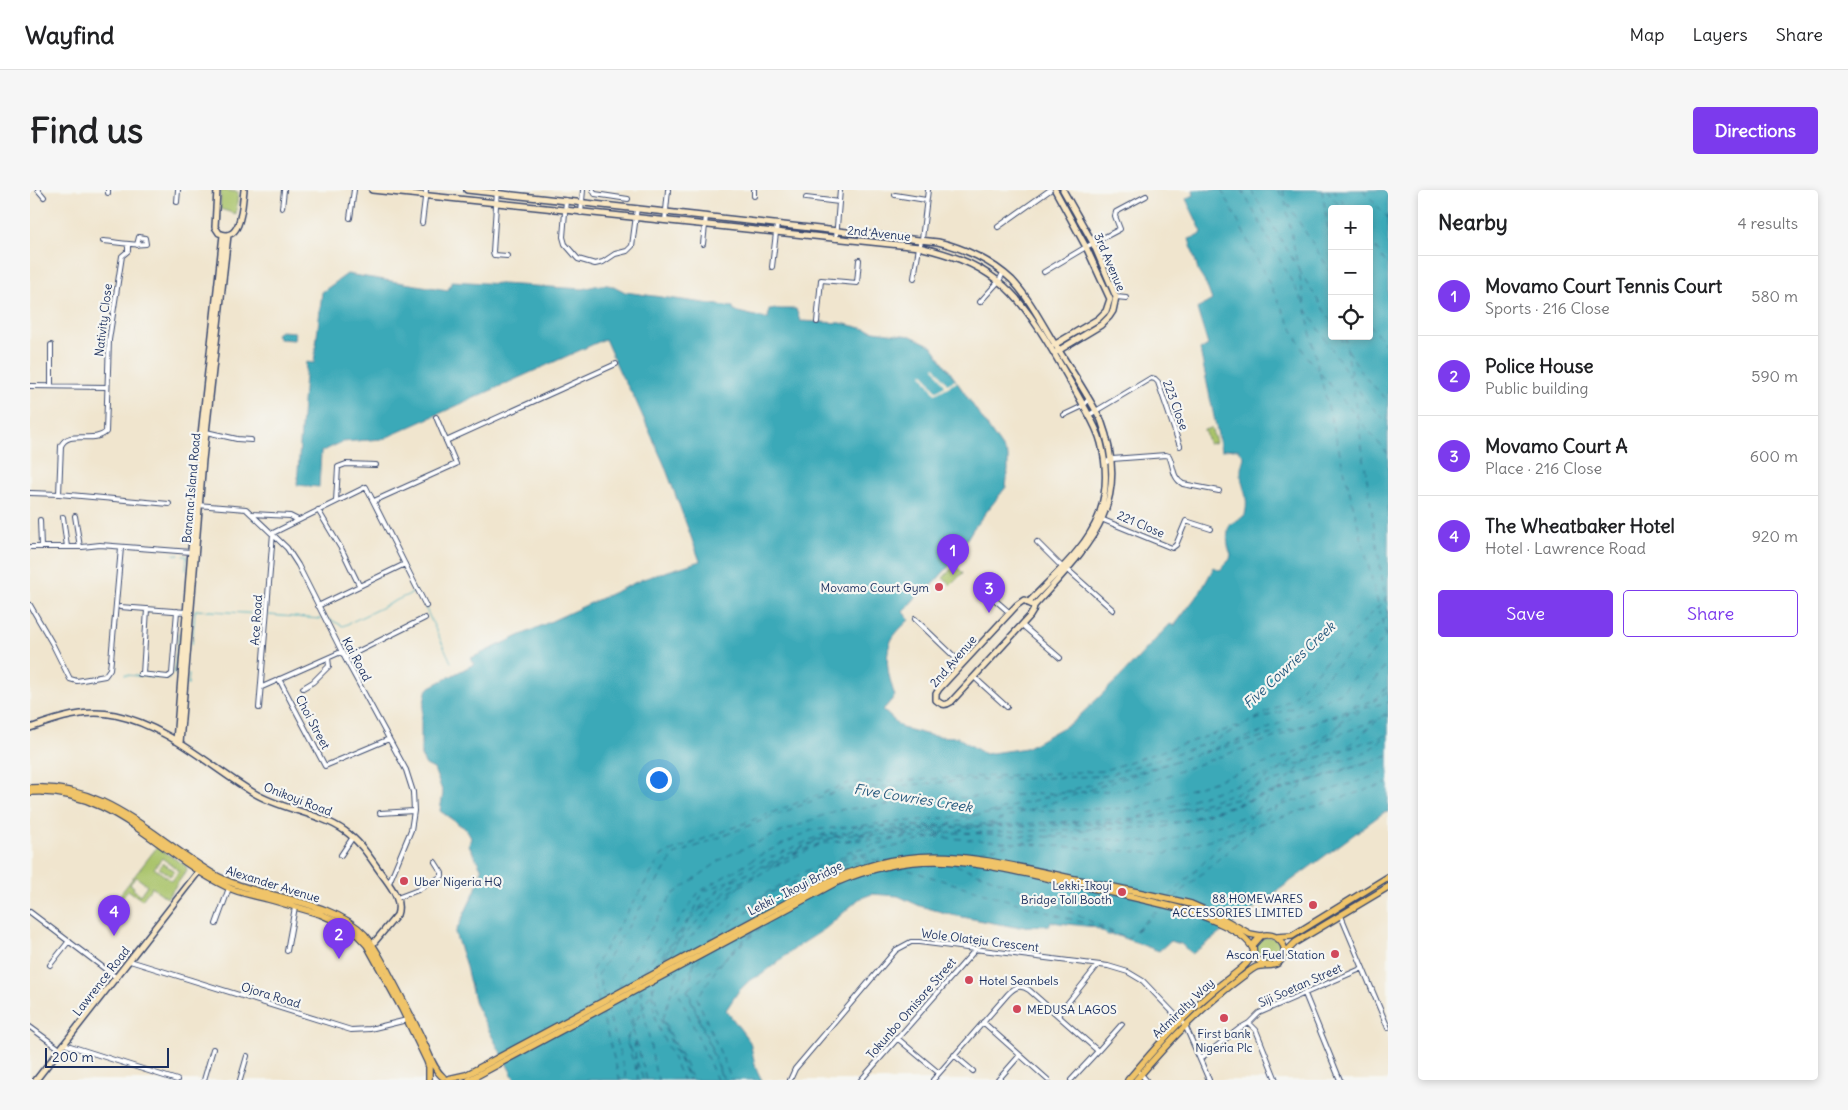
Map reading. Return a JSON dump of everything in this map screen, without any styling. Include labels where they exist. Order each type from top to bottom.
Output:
[{"type":"main road","name":"Alexander Avenue","points":[[30,788],[66,789],[96,798],[135,821],[214,875],[237,885],[336,914],[353,925],[372,945],[410,1014],[434,1066],[447,1079]]},
{"type":"main road","name":"Alexander Avenue","points":[[30,792],[60,792],[94,803],[122,818],[199,871],[229,888],[333,919],[353,930],[375,958],[407,1020],[427,1061],[429,1080]]},
{"type":"main road","name":"Lekki - Ikoyi Bridge","points":[[429,1080],[436,1077],[447,1079],[468,1078],[835,883],[865,871],[898,863],[953,861],[991,866],[1189,910],[1245,935]]},
{"type":"main road","points":[[1245,935],[1261,936],[1270,934],[1277,937],[1292,936],[1388,877]]},
{"type":"main road","points":[[1245,935],[1257,961],[1265,966],[1274,965],[1296,942],[1388,887]]},
{"type":"main road","points":[[1253,951],[1255,942],[1261,936]]},
{"type":"main road","points":[[1277,937],[1283,945],[1283,955]]},
{"type":"main road","name":"Admiralty Way","points":[[1128,1080],[1139,1072],[1183,1023],[1195,1006],[1245,965],[1253,951]]},
{"type":"main road","name":"Admiralty Way","points":[[1183,1023],[1243,976],[1256,968],[1265,966]]},
{"type":"main road","name":"Admiralty Way","points":[[1136,1080],[1139,1072]]},
{"type":"street","points":[[38,190],[44,197]]},
{"type":"street","points":[[177,202],[178,190]]},
{"type":"street","points":[[217,190],[216,227],[219,233],[225,235],[233,233],[237,228],[244,190]]},
{"type":"street","points":[[282,208],[284,190]]},
{"type":"street","points":[[350,218],[354,190]]},
{"type":"street","name":"2nd Avenue","points":[[372,190],[426,193],[496,204],[919,248],[948,254],[965,260],[999,281],[1019,302],[1054,354],[1089,415],[1101,443],[1105,462],[1106,478],[1100,519]]},
{"type":"street","name":"2nd Avenue","points":[[468,190],[496,191],[922,239],[962,249],[985,260],[1003,273],[1012,280],[1022,293],[1096,410],[1108,438],[1112,459],[1110,493],[1090,543],[1031,604]]},
{"type":"street","points":[[581,212],[582,190]]},
{"type":"street","points":[[593,190],[595,194],[628,199]]},
{"type":"street","points":[[665,221],[668,190]]},
{"type":"street","points":[[754,190],[754,196]]},
{"type":"street","points":[[836,239],[840,190]]},
{"type":"street","points":[[914,278],[922,239],[928,190]]},
{"type":"street","points":[[998,226],[1050,190]]},
{"type":"street","name":"3rd Avenue","points":[[1054,190],[1113,300]]},
{"type":"street","name":"3rd Avenue","points":[[1054,354],[1101,325],[1113,311],[1113,300],[1093,243],[1063,190]]},
{"type":"street","points":[[496,191],[493,252],[494,255],[507,256]]},
{"type":"street","points":[[422,224],[426,193]]},
{"type":"street","points":[[895,195],[926,200]]},
{"type":"street","points":[[1044,272],[1120,229],[1115,216],[1116,212],[1146,196]]},
{"type":"street","points":[[806,198],[839,202]]},
{"type":"street","points":[[566,200],[563,241],[571,253],[578,259],[599,264],[615,254],[627,251],[632,246],[637,208]]},
{"type":"street","points":[[704,244],[706,216]]},
{"type":"street","points":[[772,267],[777,224]]},
{"type":"street","name":"Banana Island Road","points":[[178,742],[191,552],[206,432],[225,235]]},
{"type":"street","name":"Banana Island Road","points":[[178,742],[197,505],[198,462],[225,235]]},
{"type":"street","points":[[103,241],[137,244]]},
{"type":"street","name":"Nativity Close","points":[[60,494],[61,446],[63,442],[70,438],[99,437],[106,432],[106,386],[112,318],[122,256],[128,251],[128,244]]},
{"type":"street","points":[[817,322],[821,280],[857,283],[859,260]]},
{"type":"street","points":[[980,302],[999,281],[1003,273]]},
{"type":"street","points":[[1113,300],[1126,298]]},
{"type":"street","name":"3rd Avenue","points":[[1050,349],[1098,318],[1106,311],[1113,300]]},
{"type":"street","points":[[51,345],[51,386]]},
{"type":"street","points":[[446,440],[616,364]]},
{"type":"street","name":"223 Close","points":[[1096,410],[1151,378],[1155,379],[1158,382],[1180,446]]},
{"type":"street","points":[[30,386],[106,386]]},
{"type":"street","points":[[1064,414],[1084,406],[1089,399]]},
{"type":"street","points":[[1089,415],[1096,410]]},
{"type":"street","points":[[374,501],[455,465],[456,463],[436,416]]},
{"type":"street","points":[[206,432],[251,440]]},
{"type":"street","points":[[1105,462],[1112,459],[1166,455],[1171,459],[1174,476],[1178,481],[1183,484],[1219,491]]},
{"type":"street","points":[[336,501],[338,467],[346,464],[376,465]]},
{"type":"street","points":[[273,533],[366,487],[426,606]]},
{"type":"street","points":[[30,493],[169,504]]},
{"type":"street","name":"Kai Road","points":[[197,505],[242,508],[252,514],[273,533],[293,556],[341,652],[411,780],[415,802],[410,830],[389,883]]},
{"type":"street","points":[[318,510],[342,550],[359,585]]},
{"type":"street","points":[[252,514],[290,516],[298,520]]},
{"type":"street","points":[[75,516],[80,547]]},
{"type":"street","points":[[63,517],[67,547]]},
{"type":"street","name":"221 Close","points":[[1100,519],[1172,548],[1176,545],[1186,521],[1211,529]]},
{"type":"street","points":[[40,520],[41,547]]},
{"type":"street","name":"Ace Road","points":[[259,708],[273,533]]},
{"type":"street","points":[[1037,542],[1113,610]]},
{"type":"street","points":[[30,547],[100,545],[191,552]]},
{"type":"street","points":[[30,605],[70,679],[77,681],[105,676],[110,669],[121,548]]},
{"type":"street","points":[[318,606],[405,564]]},
{"type":"street","points":[[986,592],[1010,612]]},
{"type":"street","name":"2nd Avenue","points":[[1024,600],[1031,604],[1034,611],[951,702],[946,705],[936,700],[936,694],[939,690],[1010,612],[1021,601],[1024,600]]},
{"type":"street","points":[[120,607],[186,612]]},
{"type":"street","points":[[147,609],[141,674],[168,677],[172,674],[177,611]]},
{"type":"street","points":[[345,658],[425,618]]},
{"type":"street","points":[[915,619],[962,664]]},
{"type":"street","points":[[1022,624],[1060,658]]},
{"type":"street","points":[[262,687],[341,652]]},
{"type":"street","points":[[303,688],[313,682],[329,666],[328,658]]},
{"type":"street","points":[[974,677],[1007,707]]},
{"type":"street","name":"Choi Street","points":[[279,679],[325,766],[388,739]]},
{"type":"street","name":"Onikoyi Road","points":[[30,728],[70,715],[98,713],[133,720],[157,730],[260,796],[328,821],[353,837],[389,883],[397,898]]},
{"type":"street","points":[[380,813],[414,811]]},
{"type":"street","points":[[341,855],[353,837]]},
{"type":"street","points":[[372,945],[397,915],[399,911],[397,898],[418,890],[442,876],[434,862]]},
{"type":"street","name":"Lawrence Road","points":[[36,1080],[199,871]]},
{"type":"street","points":[[216,924],[229,888]]},
{"type":"street","points":[[288,950],[295,907]]},
{"type":"street","points":[[30,912],[117,978]]},
{"type":"street","points":[[1341,916],[1388,1028]]},
{"type":"street","points":[[50,965],[69,941]]},
{"type":"street","name":"Wole Olateju Crescent","points":[[790,1080],[796,1069],[896,950],[903,945],[919,942],[1098,965],[1128,972],[1143,981],[1183,1023],[1209,1080]]},
{"type":"street","name":"Tokunbo Omisore Street","points":[[861,1080],[976,950]]},
{"type":"street","name":"Ojora Road","points":[[130,961],[350,1030],[370,1029],[407,1020]]},
{"type":"street","points":[[1058,1015],[1098,965]]},
{"type":"street","name":"Siji Soetan Street","points":[[1200,1059],[1260,1013],[1363,968]]},
{"type":"street","points":[[933,1080],[1008,994],[1020,986],[1029,990],[1098,1051]]},
{"type":"street","points":[[1305,994],[1340,1080]]},
{"type":"street","points":[[983,1022],[1048,1080]]},
{"type":"street","points":[[1249,1023],[1256,1030],[1276,1080]]},
{"type":"street","points":[[1071,1080],[1122,1024]]},
{"type":"street","points":[[30,1027],[60,1050]]},
{"type":"street","points":[[897,1038],[939,1073]]},
{"type":"street","points":[[64,1044],[177,1080]]},
{"type":"street","points":[[204,1080],[213,1049]]},
{"type":"street","points":[[998,1080],[1020,1055]]},
{"type":"street","points":[[240,1080],[247,1056]]},
{"type":"street","points":[[954,1056],[973,1071]]},
{"type":"street","points":[[1139,1072],[1146,1080]]},
{"type":"green space","points":[[221,190],[238,192],[236,214],[220,209]]},
{"type":"green space","points":[[1211,428],[1216,442],[1209,444],[1204,430]]},
{"type":"green space","points":[[955,565],[963,573],[951,585],[943,578]]},
{"type":"green space","points":[[157,847],[186,866],[187,870],[167,898],[152,887],[142,900],[128,890],[118,903],[115,901]],"holes":[[[162,858],[179,871],[172,881],[154,868]],[[136,877],[147,885],[140,895],[130,884]]]},
{"type":"green space","points":[[163,863],[174,871],[170,876],[159,868]]},
{"type":"green space","points":[[1269,937],[1278,941],[1282,950],[1278,959],[1269,963],[1260,959],[1256,950],[1260,941]]},
{"type":"water","name":"Five Cowries Creek","points":[[1193,190],[1388,190],[1388,812],[1383,813],[1192,954],[1181,944],[1170,941],[1159,951],[1115,935],[1108,935],[1094,927],[1051,922],[1050,925],[1015,927],[952,915],[920,906],[898,896],[872,894],[859,899],[825,929],[797,947],[761,975],[750,980],[738,992],[726,1010],[750,1042],[756,1069],[762,1080],[515,1080],[475,1004],[455,933],[475,891],[482,870],[469,845],[471,837],[467,830],[440,811],[443,793],[434,769],[426,765],[421,756],[421,720],[426,692],[430,687],[474,664],[471,658],[643,579],[700,561],[664,464],[635,399],[621,375],[605,339],[383,439],[342,442],[321,452],[319,487],[297,485],[306,362],[314,363],[322,292],[347,274],[448,290],[452,281],[583,289],[609,285],[625,292],[733,307],[734,311],[768,319],[769,309],[796,309],[800,321],[841,323],[874,331],[911,336],[932,346],[1008,456],[1006,487],[973,529],[954,561],[903,612],[910,619],[892,639],[887,660],[895,696],[883,710],[902,728],[933,736],[957,737],[985,754],[1026,748],[1073,722],[1122,675],[1170,624],[1174,626],[1202,589],[1214,567],[1220,570],[1230,559],[1231,554],[1227,540],[1229,525],[1245,515],[1246,508],[1246,496],[1241,476],[1244,457],[1238,449],[1221,450],[1200,350],[1208,345],[1197,309],[1212,300],[1206,284],[1199,273],[1189,239],[1200,235],[1202,232],[1186,199],[1194,195]]},
{"type":"water","points":[[280,331],[295,332],[294,340],[279,339],[276,334]]},
{"type":"pier","points":[[935,366],[947,384],[955,380],[957,382],[935,394],[922,374],[924,373],[936,391],[945,386]]},
{"type":"waterway","points":[[174,554],[179,555]]},
{"type":"waterway","points":[[183,556],[187,556],[186,570]]},
{"type":"waterway","points":[[329,619],[343,626],[416,591]]},
{"type":"waterway","points":[[425,607],[451,662]]},
{"type":"waterway","points":[[192,644],[195,610],[261,614]]},
{"type":"waterway","points":[[269,615],[320,619]]},
{"type":"waterway","points":[[174,674],[179,633]]},
{"type":"waterway","points":[[188,685],[189,674]]},
{"type":"waterway","points":[[125,675],[169,678]]},
{"type":"ferry route","points":[[1222,190],[1306,356],[1388,454]]},
{"type":"ferry route","points":[[1242,190],[1305,306]]},
{"type":"ferry route","points":[[1251,190],[1297,266]]},
{"type":"ferry route","points":[[1278,190],[1284,199]]},
{"type":"ferry route","points":[[1283,190],[1314,351],[1388,643]]},
{"type":"ferry route","points":[[1322,190],[1332,250]]},
{"type":"ferry route","points":[[1327,190],[1339,205]]},
{"type":"ferry route","points":[[1334,190],[1345,205]]},
{"type":"ferry route","points":[[1363,190],[1388,218]]},
{"type":"ferry route","points":[[1385,190],[1388,193]]},
{"type":"ferry route","points":[[1287,203],[1328,268]]},
{"type":"ferry route","points":[[1373,245],[1388,266]]},
{"type":"ferry route","points":[[1373,247],[1376,251]]},
{"type":"ferry route","points":[[1299,270],[1328,317]]},
{"type":"ferry route","points":[[1306,309],[1350,377]]},
{"type":"ferry route","points":[[1373,329],[1388,347]]},
{"type":"ferry route","points":[[1342,340],[1346,346]]},
{"type":"ferry route","points":[[1346,340],[1388,616]]},
{"type":"ferry route","points":[[1348,350],[1363,375],[1388,401]]},
{"type":"ferry route","points":[[1353,381],[1365,400],[1388,423]]},
{"type":"ferry route","points":[[604,997],[598,974],[674,855],[840,790],[974,780],[1105,776],[1212,742],[1290,700],[1388,596]]},
{"type":"ferry route","points":[[1255,720],[1296,707],[1388,615]]},
{"type":"ferry route","points":[[1089,790],[1260,733],[1343,691],[1388,633]]},
{"type":"ferry route","points":[[1170,896],[1325,742],[1388,663]]},
{"type":"ferry route","points":[[1354,707],[1374,700],[1388,686]]},
{"type":"ferry route","points":[[1337,727],[1388,691]]},
{"type":"ferry route","points":[[1365,708],[1388,702]]},
{"type":"ferry route","points":[[621,988],[619,981],[672,895],[725,857],[837,810],[953,798],[1126,790],[1351,708]]},
{"type":"ferry route","points":[[1321,720],[1361,709]]},
{"type":"ferry route","points":[[1174,898],[1388,711]]},
{"type":"ferry route","points":[[1384,716],[1388,715]]},
{"type":"ferry route","points":[[1328,739],[1380,718]]},
{"type":"ferry route","points":[[599,1002],[591,972],[662,855],[849,783],[1102,771],[1244,724]]},
{"type":"ferry route","points":[[1203,753],[1305,725]]},
{"type":"ferry route","points":[[1315,743],[1332,731]]},
{"type":"ferry route","points":[[1348,748],[1387,735]]},
{"type":"ferry route","points":[[1329,764],[1365,753],[1388,735]]},
{"type":"ferry route","points":[[638,979],[699,892],[762,854],[812,830],[1020,811],[1135,808],[1270,762],[1325,740]]},
{"type":"ferry route","points":[[1279,770],[1312,746]]},
{"type":"ferry route","points":[[1139,817],[1344,749]]},
{"type":"ferry route","points":[[1311,780],[1388,755]]},
{"type":"ferry route","points":[[1308,782],[1388,756]]},
{"type":"ferry route","points":[[1064,792],[1173,762]]},
{"type":"ferry route","points":[[1293,775],[1325,766]]},
{"type":"ferry route","points":[[1256,786],[1275,772]]},
{"type":"ferry route","points":[[1282,805],[1388,772]]},
{"type":"ferry route","points":[[655,971],[691,915],[744,869],[824,834],[1156,817],[1289,777]]},
{"type":"ferry route","points":[[1183,821],[1307,781]]},
{"type":"ferry route","points":[[976,827],[1184,822],[1304,783]]},
{"type":"ferry route","points":[[934,837],[1165,854],[1388,783]]},
{"type":"ferry route","points":[[1177,811],[1238,799],[1253,788]]},
{"type":"ferry route","points":[[1030,810],[1083,792]]},
{"type":"ferry route","points":[[989,813],[1057,794]]},
{"type":"ferry route","points":[[1253,814],[1278,807]]},
{"type":"ferry route","points":[[987,824],[1026,811]]},
{"type":"ferry route","points":[[946,825],[980,815]]},
{"type":"ferry route","points":[[1152,816],[1161,815]]},
{"type":"ferry route","points":[[965,833],[1162,842],[1249,815]]},
{"type":"ferry route","points":[[1130,821],[1141,818]]},
{"type":"ferry route","points":[[1050,823],[1125,822],[1133,819]]},
{"type":"ferry route","points":[[954,833],[1164,827],[1176,823]]},
{"type":"ferry route","points":[[848,832],[860,827],[996,824]]},
{"type":"ferry route","points":[[1093,828],[1107,825]]},
{"type":"ferry route","points":[[892,830],[910,827],[940,827]]},
{"type":"ferry route","points":[[861,855],[973,827]]},
{"type":"ferry route","points":[[920,830],[946,832]]},
{"type":"ferry route","points":[[1047,837],[1085,830]]},
{"type":"ferry route","points":[[908,831],[919,831]]},
{"type":"ferry route","points":[[890,833],[909,831]]},
{"type":"ferry route","points":[[837,837],[873,832]]},
{"type":"ferry route","points":[[859,835],[947,833]]},
{"type":"ferry route","points":[[733,880],[842,834]]},
{"type":"ferry route","points":[[774,867],[821,844],[879,835]]},
{"type":"ferry route","points":[[902,837],[910,835]]},
{"type":"ferry route","points":[[813,842],[823,836],[837,836]]},
{"type":"ferry route","points":[[845,841],[928,837]]},
{"type":"ferry route","points":[[758,868],[821,839],[833,838]]},
{"type":"ferry route","points":[[830,867],[847,852],[896,839]]},
{"type":"ferry route","points":[[1020,843],[1040,839]]},
{"type":"ferry route","points":[[799,849],[806,844],[811,844]]},
{"type":"ferry route","points":[[959,855],[1014,844]]},
{"type":"ferry route","points":[[793,854],[801,849]]},
{"type":"ferry route","points":[[835,865],[849,852],[875,860]]},
{"type":"ferry route","points":[[841,860],[857,856]]},
{"type":"ferry route","points":[[701,909],[784,860]]},
{"type":"ferry route","points":[[721,935],[765,895],[835,865],[880,860]]},
{"type":"ferry route","points":[[769,867],[778,861]]},
{"type":"ferry route","points":[[707,942],[739,908],[810,869],[837,861]]},
{"type":"ferry route","points":[[956,865],[1036,895],[1127,939],[1160,906]]},
{"type":"ferry route","points":[[806,889],[832,867]]},
{"type":"ferry route","points":[[898,867],[1097,927],[1116,935]]},
{"type":"ferry route","points":[[883,870],[898,867]]},
{"type":"ferry route","points":[[801,892],[827,870]]},
{"type":"ferry route","points":[[722,895],[728,888],[756,875]]},
{"type":"ferry route","points":[[694,911],[704,891],[729,881]]},
{"type":"ferry route","points":[[716,892],[723,884]]},
{"type":"ferry route","points":[[682,957],[686,942],[738,887]]},
{"type":"ferry route","points":[[679,941],[717,900]]},
{"type":"ferry route","points":[[690,920],[706,903]]},
{"type":"ferry route","points":[[1136,931],[1163,907]]},
{"type":"ferry route","points":[[666,964],[692,914]]},
{"type":"ferry route","points":[[724,1080],[688,990],[767,923]]},
{"type":"ferry route","points":[[731,952],[762,925]]},
{"type":"ferry route","points":[[725,958],[756,928]]},
{"type":"ferry route","points":[[649,974],[679,932]]},
{"type":"ferry route","points":[[664,958],[675,946]]},
{"type":"ferry route","points":[[700,958],[677,989],[717,1080]]},
{"type":"ferry route","points":[[689,989],[694,961]]},
{"type":"ferry route","points":[[722,961],[697,998],[732,1080]]},
{"type":"ferry route","points":[[651,973],[658,965]]},
{"type":"ferry route","points":[[678,970],[663,1019],[693,1080]]},
{"type":"ferry route","points":[[636,1070],[626,1040],[656,983]]},
{"type":"ferry route","points":[[652,986],[661,1021],[689,1080]]},
{"type":"ferry route","points":[[689,989],[687,990],[723,1080]]},
{"type":"ferry route","points":[[640,990],[656,1075],[659,1080]]},
{"type":"ferry route","points":[[633,1024],[631,1008],[643,990]]},
{"type":"ferry route","points":[[652,994],[656,1023],[683,1080]]},
{"type":"ferry route","points":[[624,999],[647,1080]]},
{"type":"ferry route","points":[[607,1008],[627,1080]]},
{"type":"ferry route","points":[[601,1011],[620,1080]]},
{"type":"ferry route","points":[[662,1019],[690,1080]]},
{"type":"ferry route","points":[[633,1031],[638,1080]]},
{"type":"ferry route","points":[[629,1037],[627,1040],[635,1059]]},
{"type":"ferry route","points":[[637,1062],[644,1080]]},
{"type":"place","name":"Movamo Court Tennis Court","points":[[953,575]]},
{"type":"place","name":"Movamo Court Gym","points":[[939,587]]},
{"type":"place","name":"Movamo Court A","points":[[989,613]]},
{"type":"place","name":"Uber Nigeria HQ","points":[[404,881]]},
{"type":"place","name":"Lekki-Ikoyi Bridge Toll Booth","points":[[1122,892]]},
{"type":"place","name":"88 HOMEWARES ACCESSORIES LIMITED","points":[[1313,905]]},
{"type":"place","name":"The Wheatbaker Hotel","points":[[114,936]]},
{"type":"place","name":"Ascon Fuel Station","points":[[1335,954]]},
{"type":"place","name":"Police House","points":[[339,959]]},
{"type":"place","name":"Hotel Seanbels","points":[[969,980]]},
{"type":"place","name":"MEDUSA LAGOS","points":[[1017,1009]]},
{"type":"place","name":"First bank Nigeria Plc","points":[[1224,1018]]}]
